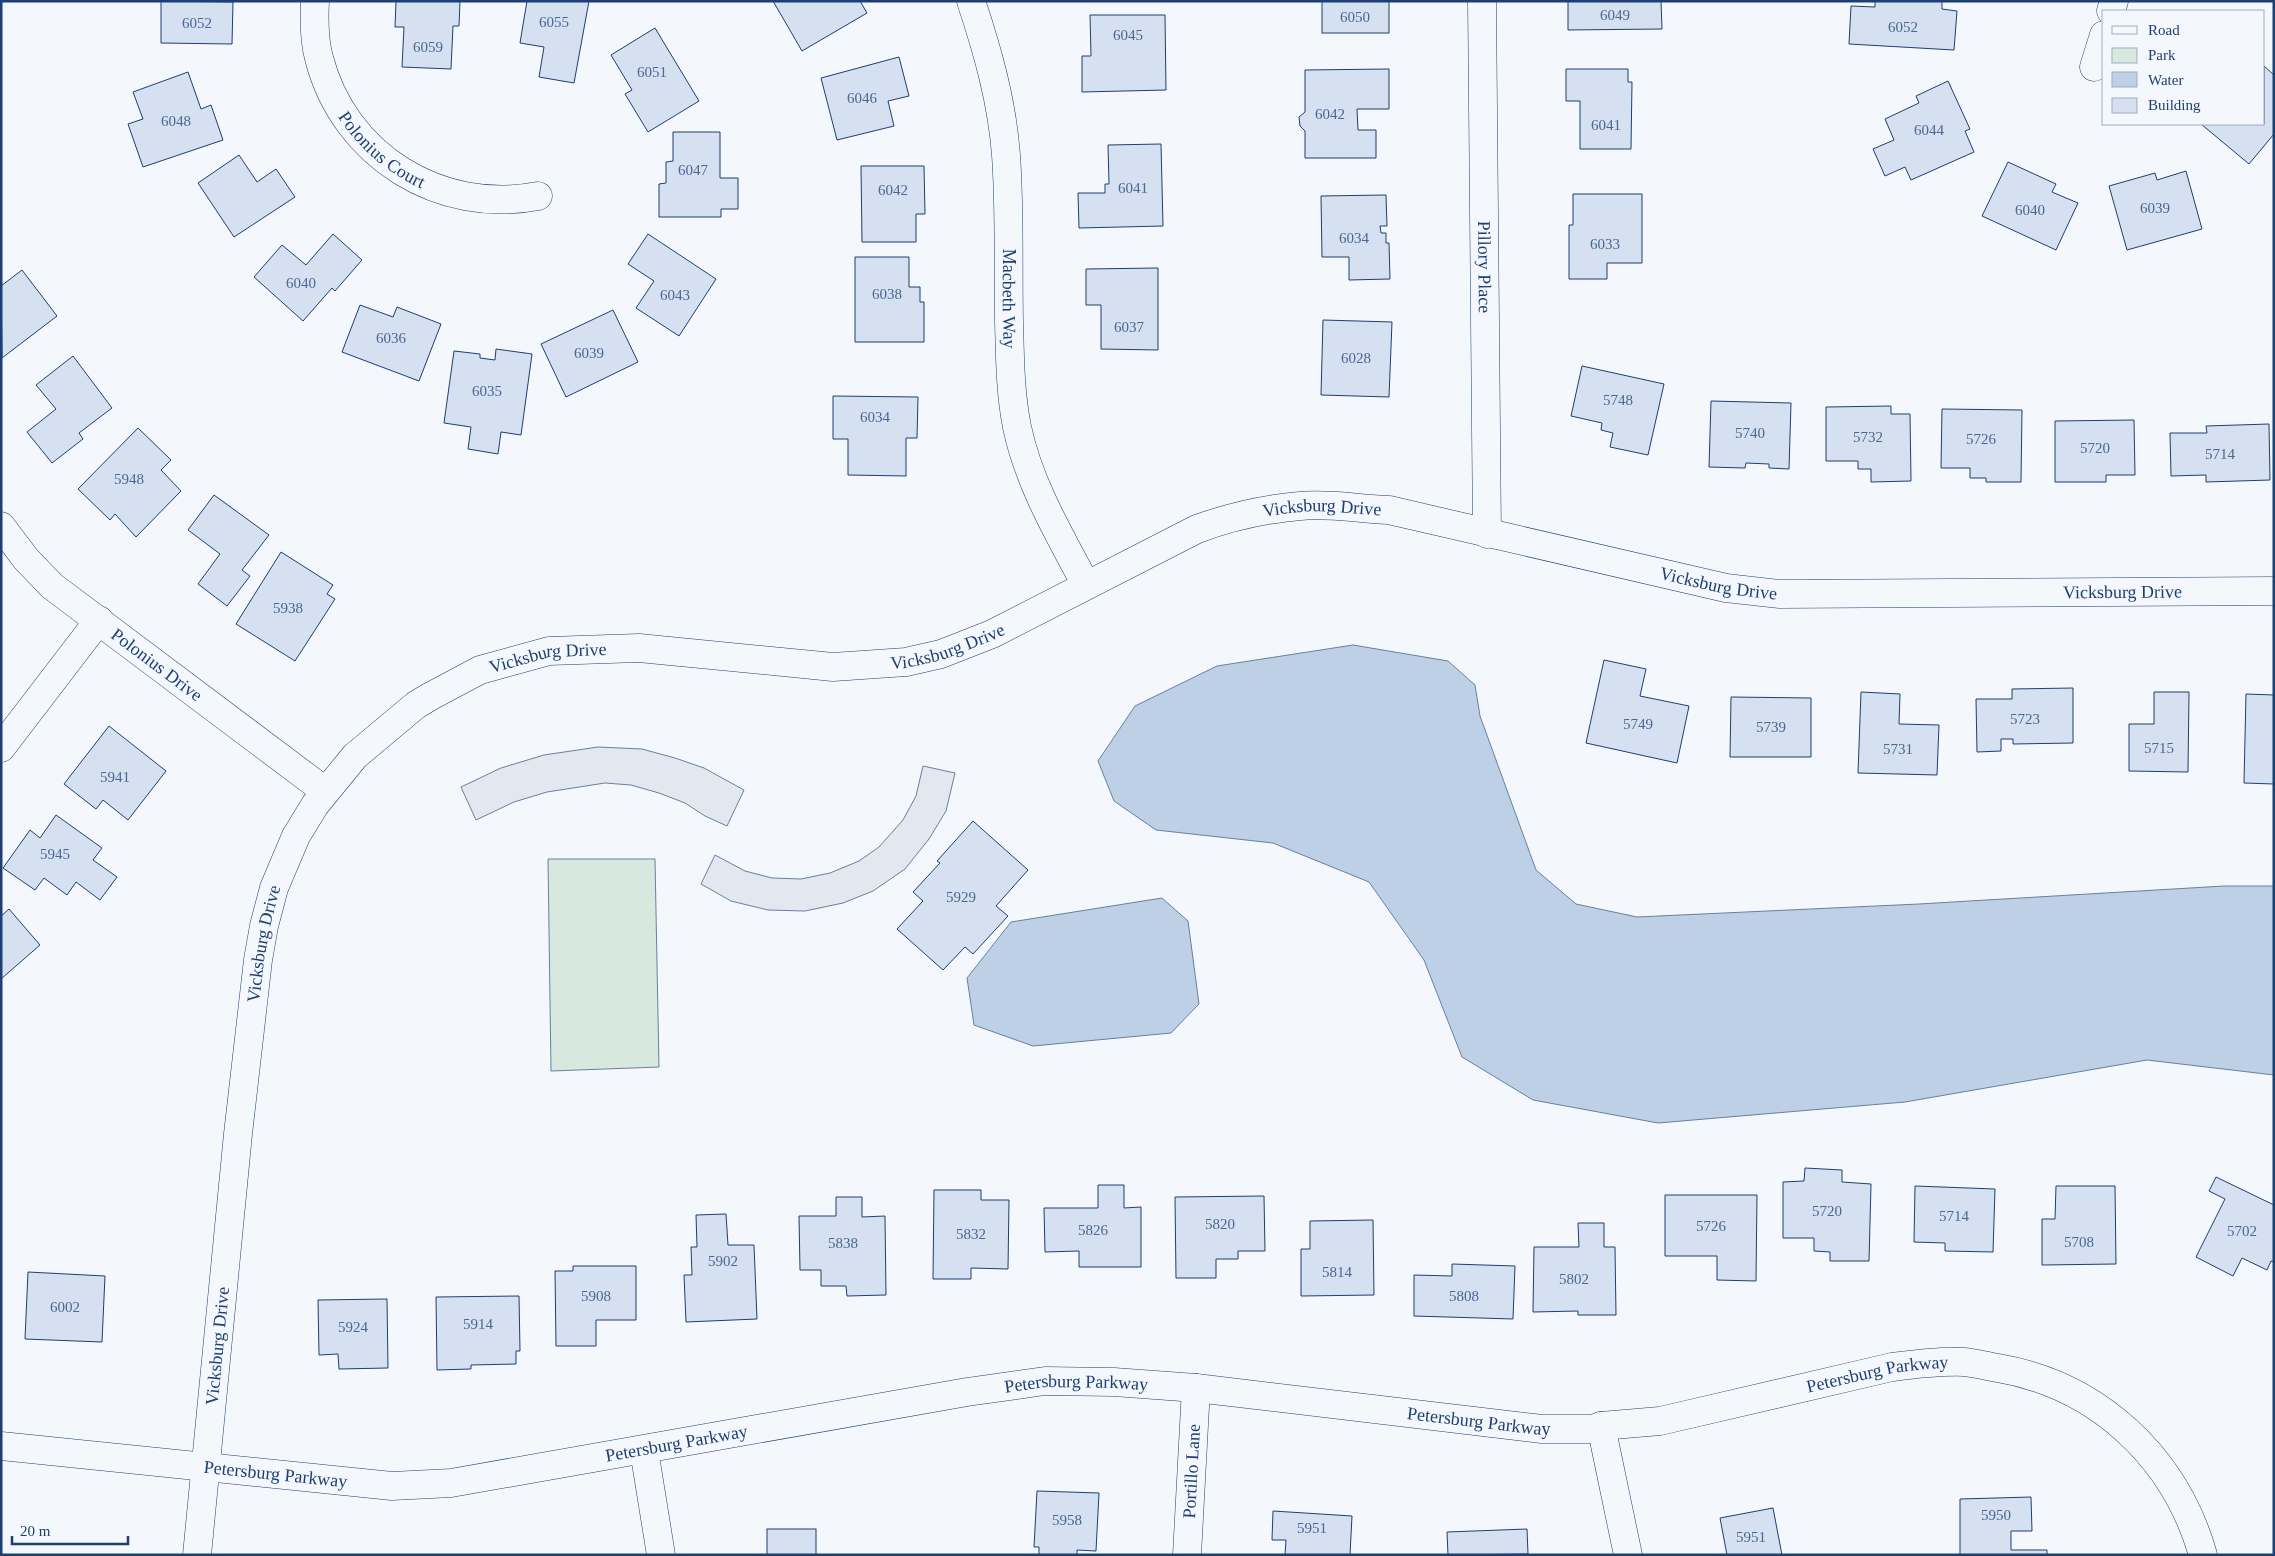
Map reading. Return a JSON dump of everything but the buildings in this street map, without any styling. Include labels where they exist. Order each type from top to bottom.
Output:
[{"type":"street","name":"Polonius Court","points":[[315,1],[314,24],[319,58],[330,90],[347,119],[358,133],[396,169],[410,178],[457,195],[472,198],[522,199],[538,196]]},
{"type":"street","name":"Macbeth Way","points":[[971,1],[992,67],[1005,143],[1008,191],[1010,368],[1017,426],[1024,455],[1039,495],[1086,585]]},
{"type":"street","name":"Pillory Place","points":[[1482,1],[1487,534]]},
{"type":"street","points":[[2094,67],[2102,41]]},
{"type":"street","name":"Vicksburg Drive","points":[[197,1555],[239,1125],[258,960],[264,926],[274,888],[296,836],[325,791],[355,756],[416,704],[480,670],[549,650],[639,648],[833,667],[906,662],[941,654],[992,634],[1197,528],[1230,517],[1300,506],[1389,510],[1726,588],[1780,594],[2274,591]]},
{"type":"street","name":"Polonius Drive","points":[[1,526],[26,559],[52,586],[325,791]]},
{"type":"street","points":[[1,748],[99,620]]},
{"type":"street","name":"Petersburg Parkway","points":[[1,1446],[392,1486],[412,1486],[451,1483],[967,1392],[1045,1381],[1114,1382],[1196,1388],[1542,1428],[1593,1428],[1660,1421],[1892,1368],[1928,1362],[1966,1362],[2021,1371],[2057,1384],[2089,1401],[2133,1436],[2178,1494],[2202,1555]]},
{"type":"street","name":"Portillo Lane","points":[[1187,1555],[1196,1388]]},
{"type":"street","points":[[1601,1426],[1628,1555]]},
{"type":"street","points":[[644,1450],[661,1555]]},
{"type":"green space","points":[[548,859],[655,859],[659,1067],[551,1071]]},
{"type":"shaded area","points":[[598,747],[642,749],[675,758],[704,768],[744,790],[727,826],[705,816],[685,803],[659,793],[631,785],[605,783],[547,792],[514,802],[476,820],[461,787],[501,768],[544,755]]},
{"type":"shaded area","points":[[923,766],[955,773],[946,811],[929,839],[905,869],[873,891],[843,903],[805,911],[768,910],[731,901],[701,884],[715,855],[745,871],[772,878],[801,879],[830,873],[859,861],[879,847],[903,820],[916,796]]},
{"type":"water","points":[[1353,645],[1448,661],[1475,685],[1480,716],[1536,870],[1576,904],[1637,917],[1919,904],[2224,886],[2274,886],[2274,1075],[2147,1060],[1905,1102],[1658,1123],[1533,1100],[1462,1057],[1424,960],[1369,882],[1273,843],[1156,830],[1114,801],[1098,761],[1135,706],[1217,666]]},
{"type":"water","points":[[1162,898],[1188,921],[1199,1004],[1171,1033],[1033,1046],[974,1025],[967,978],[1011,922]]}]
